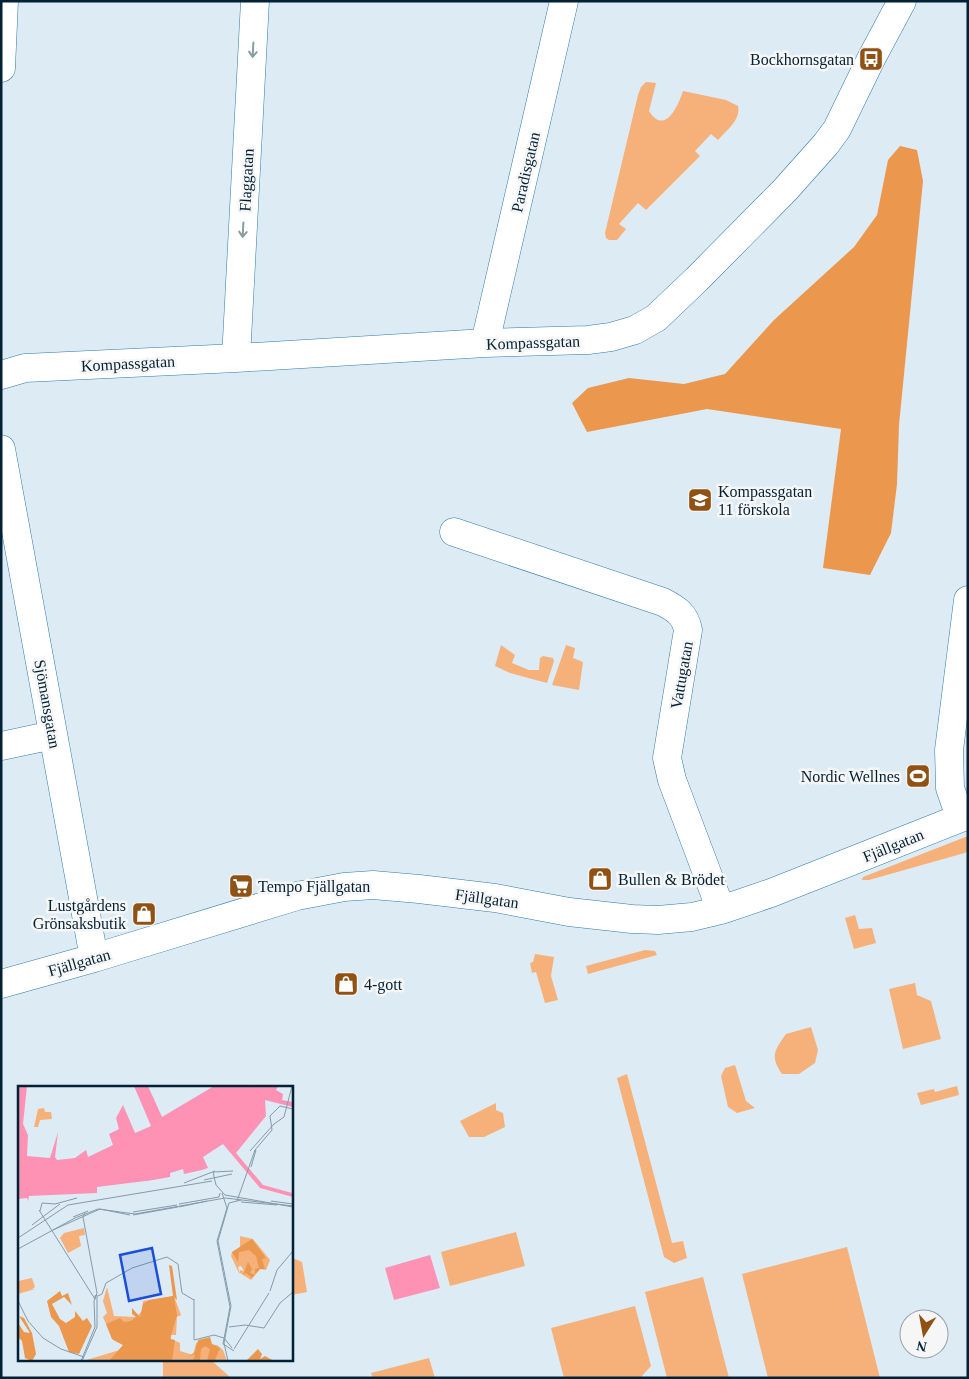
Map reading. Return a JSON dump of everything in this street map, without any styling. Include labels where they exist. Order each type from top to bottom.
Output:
[{"type":"street","points":[[1,68],[4,1]]},
{"type":"street","name":"Flaggatan","points":[[236,358],[255,1]]},
{"type":"street","name":"Paradisgatan","points":[[485,343],[564,1]]},
{"type":"street","name":"Kompassgatan","points":[[1,375],[25,368],[485,343],[588,340],[611,337],[635,330],[656,318],[785,190],[826,144],[837,128],[902,1]]},
{"type":"street","name":"Sjömansgatan","points":[[1,449],[94,958]]},
{"type":"street","name":"Vattugatan","points":[[454,532],[663,602],[683,615],[688,630],[667,758],[672,780],[721,910]]},
{"type":"street","points":[[964,816],[950,788],[949,750],[968,600]]},
{"type":"street","points":[[1,746],[53,735]]},
{"type":"street","name":"Fjällgatan","points":[[1,984],[94,958],[297,896],[358,886],[418,889],[495,898],[569,912],[632,920],[692,917],[721,910],[777,891],[964,816]]},
{"type":"shaded area","points":[[646,82],[656,83],[649,111],[660,121],[665,120],[674,111],[683,91],[726,100],[738,106],[737,116],[718,140],[711,134],[695,151],[700,156],[646,210],[638,203],[619,224],[626,229],[617,240],[609,240],[606,238],[605,233],[638,95],[641,87]]},
{"type":"shaded area","points":[[900,146],[917,150],[923,181],[899,425],[897,484],[891,533],[870,575],[823,568],[841,429],[707,409],[587,432],[572,403],[588,388],[629,378],[684,384],[725,374],[774,320],[854,247],[877,215],[888,160]]},
{"type":"shaded area","points":[[501,645],[515,655],[512,663],[529,670],[539,670],[540,658],[543,656],[553,658],[554,661],[547,683],[510,673],[495,666]]},
{"type":"shaded area","points":[[566,645],[575,648],[573,658],[583,662],[579,690],[552,685]]},
{"type":"shaded area","points":[[968,836],[968,852],[869,880],[862,880],[863,877]]},
{"type":"shaded area","points":[[855,915],[859,929],[872,928],[876,943],[854,949],[845,918]]},
{"type":"shaded area","points":[[645,950],[655,951],[657,955],[588,974],[586,966]]},
{"type":"shaded area","points":[[535,954],[554,957],[551,976],[558,1000],[545,1003],[536,972],[532,973],[530,963],[533,962]]},
{"type":"shaded area","points":[[915,983],[917,995],[931,1001],[941,1039],[903,1049],[889,989]]},
{"type":"shaded area","points":[[811,1027],[818,1050],[815,1063],[799,1074],[782,1074],[776,1063],[776,1049],[786,1034]]},
{"type":"shaded area","points":[[735,1065],[746,1101],[755,1108],[737,1113],[728,1107],[721,1076],[725,1068]]},
{"type":"shaded area","points":[[627,1074],[672,1243],[683,1241],[687,1258],[674,1263],[664,1257],[617,1078]]},
{"type":"shaded area","points":[[957,1086],[959,1095],[921,1105],[917,1093],[934,1089],[935,1092]]},
{"type":"shaded area","points":[[496,1103],[496,1110],[503,1113],[505,1127],[484,1137],[469,1137],[460,1121]]},
{"type":"shaded area","points":[[516,1232],[525,1266],[450,1286],[441,1252]]},
{"type":"shaded area","points":[[847,1247],[880,1378],[768,1378],[742,1274]]},
{"type":"shaded area","points":[[430,1255],[440,1288],[394,1300],[385,1268]]},
{"type":"shaded area","points":[[292,1260],[302,1262],[307,1292],[292,1295]]},
{"type":"shaded area","points":[[703,1277],[729,1378],[667,1378],[645,1292]]},
{"type":"shaded area","points":[[635,1306],[651,1366],[640,1378],[564,1378],[551,1328]]},
{"type":"shaded area","points":[[429,1358],[435,1378],[373,1378],[371,1373]]},
{"type":"shaded area","points":[[163,1362],[213,1362],[231,1378],[163,1378]]},
{"type":"place","name":"Bockhornsgatan","points":[[871,59]]},
{"type":"place","name":"Kompassgatan 11 förskola","points":[[700,500]]},
{"type":"place","name":"Nordic Wellnes","points":[[918,776]]},
{"type":"place","name":"Bullen & Brödet","points":[[600,879]]},
{"type":"place","name":"Tempo Fjällgatan","points":[[241,886]]},
{"type":"place","name":"Lustgårdens Grönsaksbutik","points":[[144,914]]},
{"type":"place","name":"4-gott","points":[[346,984]]}]
